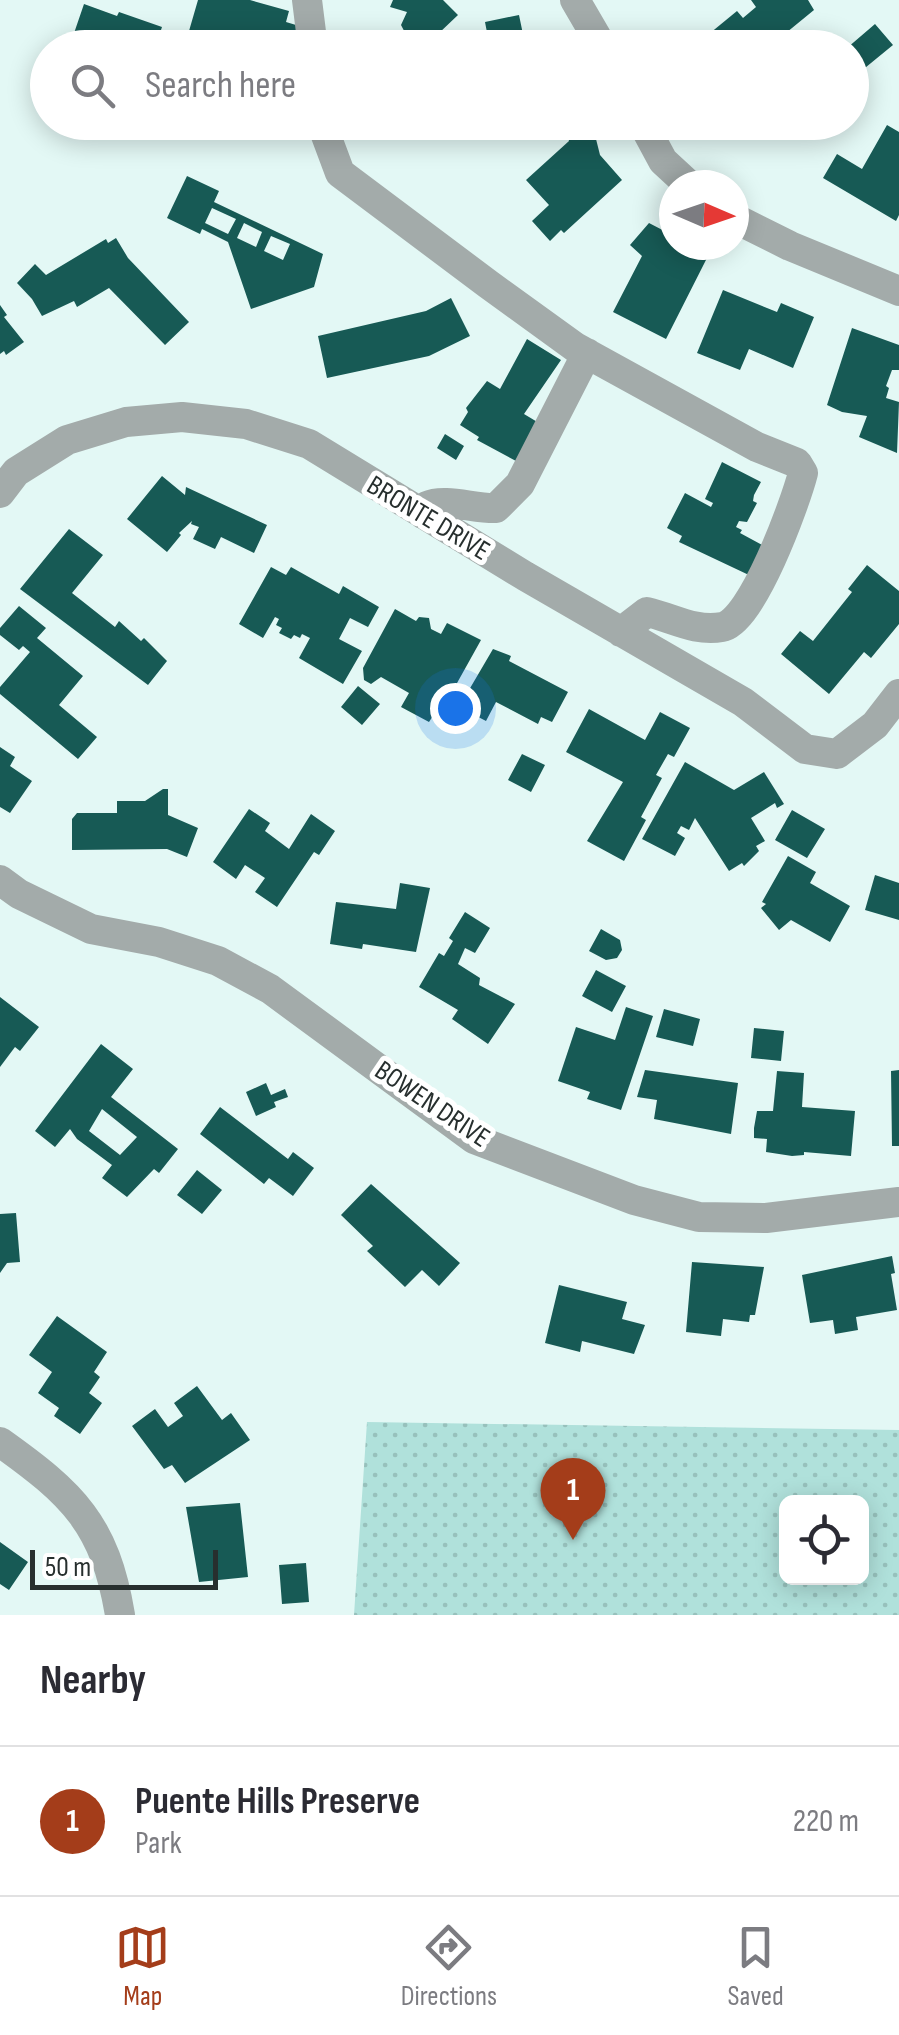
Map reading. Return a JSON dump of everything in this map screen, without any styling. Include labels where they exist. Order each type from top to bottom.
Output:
[{"type":"street","points":[[307,0],[311,30]]},
{"type":"street","points":[[575,0],[592,30]]},
{"type":"street","points":[[328,140],[340,173],[488,284],[587,353],[757,447],[797,464],[803,474],[758,589],[738,620],[725,627],[694,628],[647,612],[622,632]]},
{"type":"street","points":[[652,140],[673,170]]},
{"type":"street","points":[[749,226],[899,290]]},
{"type":"street","points":[[423,514],[426,506],[434,502],[496,508],[520,484],[587,353]]},
{"type":"street","name":"BRONTE DRIVE","points":[[0,492],[16,472],[67,440],[126,422],[182,417],[246,424],[308,444],[743,702],[805,750],[838,754],[875,725],[899,694]]},
{"type":"street","name":"BOWEN DRIVE","points":[[0,880],[19,894],[91,928],[159,942],[218,961],[270,989],[474,1139],[634,1200],[699,1217],[766,1218],[899,1202]]},
{"type":"street","points":[[0,1442],[48,1477],[76,1505],[102,1542],[120,1615]]},
{"type":"shaded area","points":[[367,1422],[899,1430],[899,1615],[354,1615]]},
{"type":"building","points":[[198,0],[250,0],[289,11],[286,22],[296,25],[298,30],[189,30]]},
{"type":"building","points":[[393,0],[443,0],[458,15],[442,30],[404,30],[401,25],[407,12],[390,7]]},
{"type":"building","points":[[751,0],[808,0],[814,10],[790,30],[714,30],[737,11],[743,18],[756,7]]},
{"type":"building","points":[[84,4],[162,27],[161,30],[75,30]]},
{"type":"building","points":[[519,15],[522,30],[487,30],[485,22]]},
{"type":"building","points":[[875,24],[893,45],[869,65],[869,30]]},
{"type":"building","points":[[887,125],[899,132],[896,221],[823,178],[837,154],[862,169]]},
{"type":"building","points":[[596,140],[600,155],[622,180],[550,241],[532,221],[549,205],[526,180],[569,141]]},
{"type":"building","points":[[187,176],[219,191],[214,202],[323,254],[314,287],[251,309],[228,242],[167,218]],"holes":[[[212,208],[236,219],[228,234],[205,223]],[[244,223],[262,232],[256,247],[237,238]],[[271,236],[290,244],[283,260],[264,251]]]},
{"type":"building","points":[[649,223],[659,228],[659,260],[706,260],[666,339],[613,312],[642,256],[630,245]]},
{"type":"building","points":[[116,238],[128,258],[189,322],[165,345],[109,288],[77,307],[74,301],[42,316],[17,283],[35,264],[46,275],[106,239],[108,243]]},
{"type":"building","points":[[723,290],[777,312],[781,303],[814,317],[793,368],[749,349],[740,370],[697,353]]},
{"type":"building","points":[[451,298],[470,336],[429,356],[327,378],[318,336],[426,311]]},
{"type":"building","points":[[0,305],[7,315],[4,317],[24,342],[6,355],[4,351],[0,354]]},
{"type":"building","points":[[852,328],[899,345],[899,370],[892,370],[886,386],[886,398],[899,402],[897,453],[859,437],[867,416],[827,405]]},
{"type":"building","points":[[527,339],[561,360],[524,414],[539,423],[516,461],[477,440],[479,437],[460,425],[468,412],[466,408],[487,381],[500,389]]},
{"type":"building","points":[[445,434],[464,446],[456,460],[437,448]]},
{"type":"building","points":[[722,462],[761,482],[754,495],[753,501],[757,503],[747,522],[739,521],[736,527],[766,547],[751,576],[679,542],[682,536],[667,528],[685,493],[711,507],[713,503],[705,499]]},
{"type":"building","points":[[162,476],[185,495],[186,487],[267,525],[254,553],[221,537],[215,549],[193,539],[199,527],[192,521],[167,552],[127,519]]},
{"type":"building","points":[[69,529],[103,555],[72,593],[115,627],[119,621],[141,641],[144,638],[167,661],[148,685],[20,589]]},
{"type":"building","points":[[867,565],[899,591],[899,624],[871,658],[864,652],[829,694],[781,654],[800,631],[813,641],[852,592],[848,589]]},
{"type":"building","points":[[271,567],[286,575],[291,567],[339,594],[343,586],[379,607],[368,627],[350,618],[339,639],[362,651],[343,684],[299,658],[310,638],[302,634],[291,639],[279,633],[279,619],[275,617],[263,638],[239,624]]},
{"type":"building","points":[[19,606],[46,628],[37,638],[83,676],[59,705],[97,737],[78,759],[0,694],[0,687],[30,652],[23,646],[19,650],[0,635],[0,628]]},
{"type":"building","points":[[395,609],[416,621],[419,617],[429,618],[431,629],[441,634],[447,623],[481,640],[442,710],[438,708],[429,722],[401,707],[409,693],[381,677],[371,684],[364,680],[363,668]]},
{"type":"building","points":[[493,649],[568,692],[552,722],[541,717],[538,724],[496,702],[486,721],[459,707]]},
{"type":"building","points":[[358,686],[380,704],[362,725],[341,707]]},
{"type":"building","points":[[589,709],[645,740],[660,712],[690,728],[674,757],[668,754],[656,775],[662,778],[624,861],[587,841],[623,782],[566,752]]},
{"type":"building","points":[[0,747],[15,757],[10,766],[32,781],[10,813],[0,807]]},
{"type":"building","points":[[522,754],[545,765],[531,792],[508,780]]},
{"type":"building","points":[[685,762],[734,790],[764,772],[784,804],[777,808],[775,803],[751,818],[765,841],[756,846],[759,851],[744,866],[742,863],[729,871],[695,818],[689,830],[681,826],[677,833],[685,838],[675,856],[642,839]]},
{"type":"building","points":[[168,789],[168,815],[198,828],[187,857],[167,849],[72,850],[72,819],[77,813],[117,813],[117,801],[145,801]]},
{"type":"building","points":[[249,809],[270,823],[265,831],[289,849],[311,814],[335,831],[319,855],[314,852],[277,907],[255,892],[265,878],[245,865],[236,879],[213,862]]},
{"type":"building","points":[[792,810],[825,829],[807,858],[775,840]]},
{"type":"building","points":[[788,856],[816,872],[810,883],[850,906],[830,942],[791,920],[779,930],[761,908]]},
{"type":"building","points":[[875,875],[899,883],[899,920],[865,910]]},
{"type":"building","points":[[400,883],[430,888],[416,952],[363,944],[362,949],[330,944],[336,902],[396,909]]},
{"type":"building","points":[[465,912],[490,928],[475,953],[465,948],[458,964],[480,978],[479,985],[515,1004],[488,1044],[452,1019],[458,1010],[419,987],[439,953],[444,956],[453,941],[449,938]]},
{"type":"building","points":[[601,929],[620,940],[622,950],[617,958],[606,960],[589,951]]},
{"type":"building","points":[[596,970],[626,986],[612,1012],[582,996]]},
{"type":"building","points":[[0,997],[39,1027],[20,1051],[15,1047],[0,1067]]},
{"type":"building","points":[[626,1007],[653,1016],[621,1110],[587,1099],[590,1092],[558,1081],[576,1027],[615,1040]]},
{"type":"building","points":[[664,1009],[700,1019],[693,1046],[656,1037]]},
{"type":"building","points":[[754,1028],[784,1031],[781,1061],[751,1058]]},
{"type":"building","points":[[101,1044],[133,1069],[111,1097],[178,1149],[159,1173],[154,1169],[127,1197],[102,1178],[112,1165],[77,1139],[70,1129],[55,1147],[35,1131]],"holes":[[[102,1109],[137,1137],[120,1155],[89,1131]]]},
{"type":"building","points":[[645,1070],[738,1083],[731,1134],[654,1119],[657,1100],[637,1097]]},
{"type":"building","points":[[899,1070],[899,1146],[892,1146],[891,1071]]},
{"type":"building","points":[[777,1071],[804,1073],[802,1107],[855,1111],[851,1156],[766,1152],[767,1139],[754,1138],[754,1128],[757,1111],[773,1111]]},
{"type":"building","points":[[266,1083],[271,1095],[285,1089],[288,1097],[256,1116],[246,1092]]},
{"type":"building","points":[[220,1107],[288,1159],[293,1152],[314,1168],[293,1196],[269,1178],[264,1184],[200,1134]]},
{"type":"building","points":[[197,1170],[222,1190],[202,1214],[177,1195]]},
{"type":"building","points":[[371,1184],[460,1263],[439,1286],[422,1270],[405,1287],[367,1251],[373,1246],[341,1215]]},
{"type":"building","points":[[16,1213],[20,1262],[7,1263],[0,1273],[0,1214]]},
{"type":"building","points":[[892,1256],[897,1310],[856,1317],[858,1330],[835,1334],[833,1320],[810,1323],[802,1275]]},
{"type":"building","points":[[692,1262],[764,1267],[755,1315],[750,1315],[749,1322],[723,1319],[721,1336],[686,1332]]},
{"type":"building","points":[[559,1285],[627,1302],[622,1319],[645,1325],[634,1354],[582,1341],[580,1352],[545,1343]]},
{"type":"building","points":[[57,1316],[107,1352],[94,1372],[100,1377],[89,1393],[102,1403],[80,1434],[54,1416],[59,1408],[38,1393],[52,1372],[29,1355]]},
{"type":"building","points":[[197,1386],[222,1420],[231,1413],[250,1440],[185,1483],[172,1465],[164,1469],[132,1426],[155,1409],[168,1427],[183,1416],[174,1403]]},
{"type":"building","points":[[240,1503],[248,1577],[199,1582],[186,1507]]},
{"type":"building","points":[[0,1542],[28,1562],[9,1590],[0,1584]]},
{"type":"building","points":[[306,1563],[309,1602],[282,1604],[279,1565]]},
{"type":"place","name":"Puente Hills Preserve","points":[[573,1540]]}]
